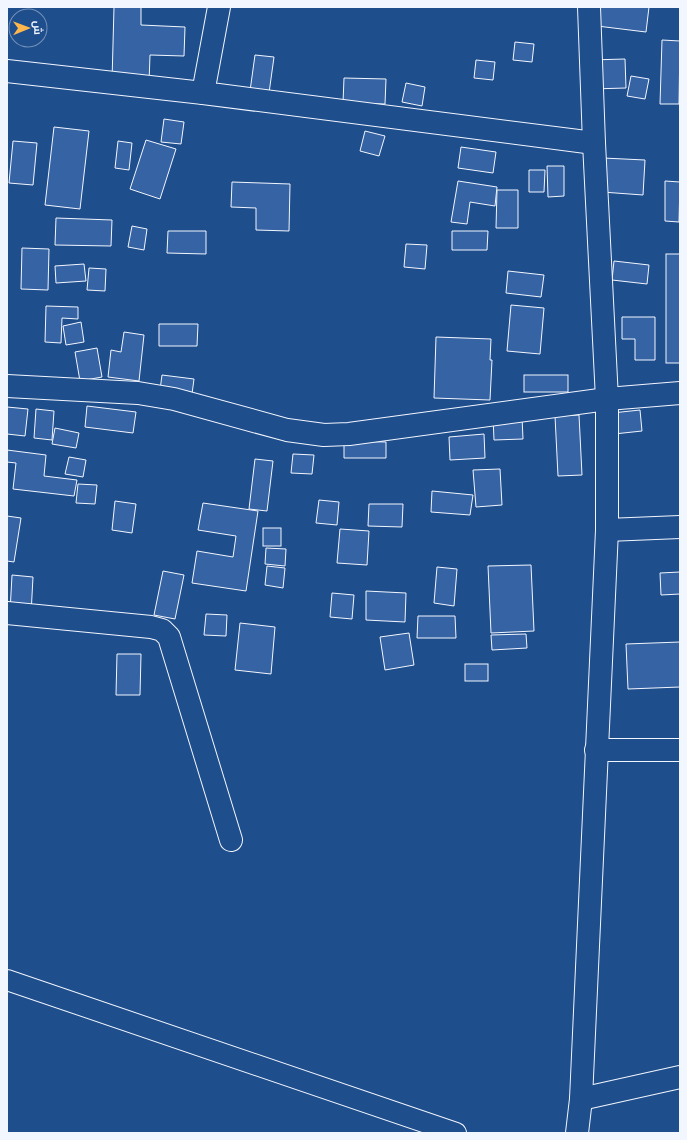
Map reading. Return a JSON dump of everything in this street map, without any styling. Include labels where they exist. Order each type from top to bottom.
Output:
[{"type":"street","points":[[202,93],[219,7]]},
{"type":"street","points":[[577,1133],[581,1098],[607,530],[607,399],[594,143],[589,7]]},
{"type":"street","points":[[7,71],[202,93],[594,143]]},
{"type":"street","points":[[7,386],[138,393],[174,399],[287,430],[324,436],[349,434],[607,399],[680,393]]},
{"type":"street","points":[[607,530],[680,527]]},
{"type":"street","points":[[7,613],[151,627],[162,630],[170,637],[231,840]]},
{"type":"street","points":[[596,750],[680,750]]},
{"type":"street","points":[[7,980],[456,1133]]},
{"type":"street","points":[[581,1098],[680,1078]]},
{"type":"building","points":[[114,7],[141,7],[141,25],[185,27],[184,56],[150,55],[149,83],[112,81]]},
{"type":"building","points":[[591,7],[649,7],[646,32],[589,25]]},
{"type":"building","points":[[662,40],[680,41],[679,104],[660,104]]},
{"type":"building","points":[[515,42],[534,44],[532,62],[513,60]]},
{"type":"building","points":[[255,55],[274,57],[269,93],[250,91]]},
{"type":"building","points":[[625,59],[626,88],[591,89],[590,60]]},
{"type":"building","points":[[476,60],[495,62],[493,80],[474,78]]},
{"type":"building","points":[[631,76],[649,79],[645,99],[627,96]]},
{"type":"building","points":[[344,78],[386,79],[385,104],[343,103]]},
{"type":"building","points":[[406,83],[425,87],[422,106],[402,102]]},
{"type":"building","points":[[164,119],[184,122],[181,144],[161,142]]},
{"type":"building","points":[[54,127],[89,131],[80,209],[45,205]]},
{"type":"building","points":[[365,131],[385,136],[379,156],[360,151]]},
{"type":"building","points":[[146,140],[176,149],[160,199],[130,189]]},
{"type":"building","points":[[13,141],[37,143],[33,185],[9,183]]},
{"type":"building","points":[[118,141],[132,143],[129,170],[115,168]]},
{"type":"building","points":[[461,147],[496,152],[493,173],[458,168]]},
{"type":"building","points":[[603,158],[645,160],[643,195],[602,192]]},
{"type":"building","points":[[547,166],[564,166],[564,196],[548,197]]},
{"type":"building","points":[[529,170],[545,170],[544,192],[529,192]]},
{"type":"building","points":[[458,181],[497,187],[495,206],[470,202],[467,224],[451,222]]},
{"type":"building","points":[[665,181],[680,182],[679,222],[665,221]]},
{"type":"building","points":[[232,182],[290,184],[289,231],[256,230],[256,208],[231,207]]},
{"type":"building","points":[[497,190],[518,190],[518,228],[496,228]]},
{"type":"building","points":[[56,218],[112,220],[111,246],[55,245]]},
{"type":"building","points":[[132,226],[147,229],[144,250],[128,247]]},
{"type":"building","points":[[168,231],[206,231],[206,254],[167,253]]},
{"type":"building","points":[[452,231],[488,231],[487,250],[452,250]]},
{"type":"building","points":[[406,244],[427,245],[425,269],[404,267]]},
{"type":"building","points":[[22,248],[49,249],[48,290],[21,289]]},
{"type":"building","points":[[666,254],[680,254],[680,363],[666,363]]},
{"type":"building","points":[[614,261],[649,265],[647,284],[612,280]]},
{"type":"building","points":[[84,264],[86,281],[56,283],[55,266]]},
{"type":"building","points":[[89,268],[106,269],[105,291],[87,290]]},
{"type":"building","points":[[508,271],[544,275],[541,297],[506,293]]},
{"type":"building","points":[[511,305],[544,308],[540,354],[507,351]]},
{"type":"building","points":[[46,306],[78,307],[78,319],[62,318],[61,343],[45,342]]},
{"type":"building","points":[[622,317],[655,317],[655,360],[635,360],[635,339],[622,339]]},
{"type":"building","points":[[81,322],[84,342],[66,345],[63,326]]},
{"type":"building","points":[[159,324],[198,324],[197,346],[159,346]]},
{"type":"building","points":[[124,332],[144,335],[139,381],[108,377],[111,350],[121,352]]},
{"type":"building","points":[[436,337],[491,339],[490,360],[492,360],[490,400],[434,398]]},
{"type":"building","points":[[97,348],[102,377],[80,381],[75,352]]},
{"type":"building","points":[[162,375],[194,379],[192,394],[160,390]]},
{"type":"building","points":[[524,375],[568,375],[568,392],[524,392]]},
{"type":"building","points":[[87,406],[136,412],[133,433],[85,427]]},
{"type":"building","points":[[7,407],[28,409],[25,436],[7,434]]},
{"type":"building","points":[[36,409],[54,411],[52,440],[34,438]]},
{"type":"building","points":[[640,410],[642,431],[614,434],[612,413]]},
{"type":"building","points":[[579,415],[582,475],[558,476],[555,416]]},
{"type":"building","points":[[493,417],[522,417],[523,439],[494,440]]},
{"type":"building","points":[[55,428],[79,433],[76,448],[52,444]]},
{"type":"building","points":[[484,434],[485,458],[450,460],[449,437]]},
{"type":"building","points":[[344,441],[386,442],[386,458],[344,458]]},
{"type":"building","points":[[7,450],[46,455],[44,476],[77,480],[74,496],[13,489],[16,463],[7,462]]},
{"type":"building","points":[[293,454],[314,455],[312,474],[291,473]]},
{"type":"building","points":[[69,457],[86,460],[83,477],[65,474]]},
{"type":"building","points":[[255,459],[273,461],[267,511],[249,509]]},
{"type":"building","points":[[500,469],[502,505],[476,507],[473,470]]},
{"type":"building","points":[[78,484],[97,485],[95,504],[76,503]]},
{"type":"building","points":[[432,491],[473,495],[470,515],[431,512]]},
{"type":"building","points":[[319,500],[339,502],[337,525],[316,523]]},
{"type":"building","points":[[115,501],[136,504],[132,533],[112,530]]},
{"type":"building","points":[[203,503],[258,511],[246,591],[192,583],[197,551],[233,557],[236,536],[198,530]]},
{"type":"building","points":[[369,504],[403,504],[402,527],[368,526]]},
{"type":"building","points":[[7,516],[21,518],[14,562],[7,561]]},
{"type":"building","points":[[263,528],[281,528],[281,546],[263,546]]},
{"type":"building","points":[[340,529],[369,531],[367,565],[337,563]]},
{"type":"building","points":[[266,548],[286,549],[285,566],[265,564]]},
{"type":"building","points":[[531,565],[534,631],[491,633],[488,566]]},
{"type":"building","points":[[267,566],[285,568],[283,588],[265,585]]},
{"type":"building","points":[[437,567],[457,569],[454,606],[434,603]]},
{"type":"building","points":[[163,571],[184,575],[175,619],[154,615]]},
{"type":"building","points":[[680,572],[680,594],[661,595],[660,573]]},
{"type":"building","points":[[12,575],[33,577],[31,614],[10,612]]},
{"type":"building","points":[[366,591],[406,593],[405,622],[366,620]]},
{"type":"building","points":[[332,593],[354,595],[352,619],[330,617]]},
{"type":"building","points":[[206,614],[227,615],[226,636],[204,635]]},
{"type":"building","points":[[418,616],[455,616],[456,638],[417,638]]},
{"type":"building","points":[[240,623],[275,627],[271,674],[235,670]]},
{"type":"building","points":[[409,633],[414,665],[385,670],[380,637]]},
{"type":"building","points":[[526,634],[527,648],[492,650],[491,635]]},
{"type":"building","points":[[680,642],[680,687],[628,689],[626,644]]},
{"type":"building","points":[[117,654],[141,654],[140,695],[116,695]]},
{"type":"building","points":[[465,664],[488,664],[488,681],[465,681]]}]
